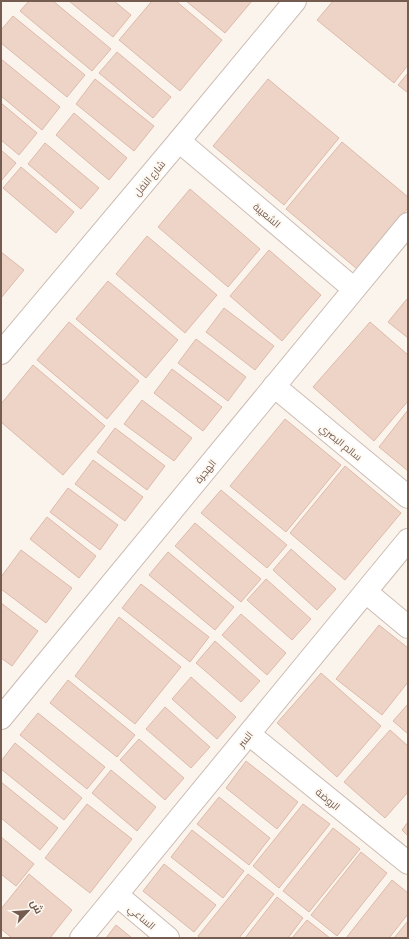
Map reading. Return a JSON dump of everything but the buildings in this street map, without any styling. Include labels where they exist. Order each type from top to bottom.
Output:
[{"type":"street","name":"شارع النفل","points":[[1,353],[295,1]]},
{"type":"street","name":"الشعيبة","points":[[179,141],[354,289]]},
{"type":"street","name":"الهجرة","points":[[1,718],[408,224]]},
{"type":"street","name":"سالم البصري","points":[[274,386],[408,497]]},
{"type":"street","name":"السر","points":[[81,938],[408,540]]},
{"type":"street","points":[[366,592],[408,626]]},
{"type":"street","name":"الروضة","points":[[249,734],[408,864]]},
{"type":"street","name":"الساعي","points":[[116,895],[168,938]]}]
